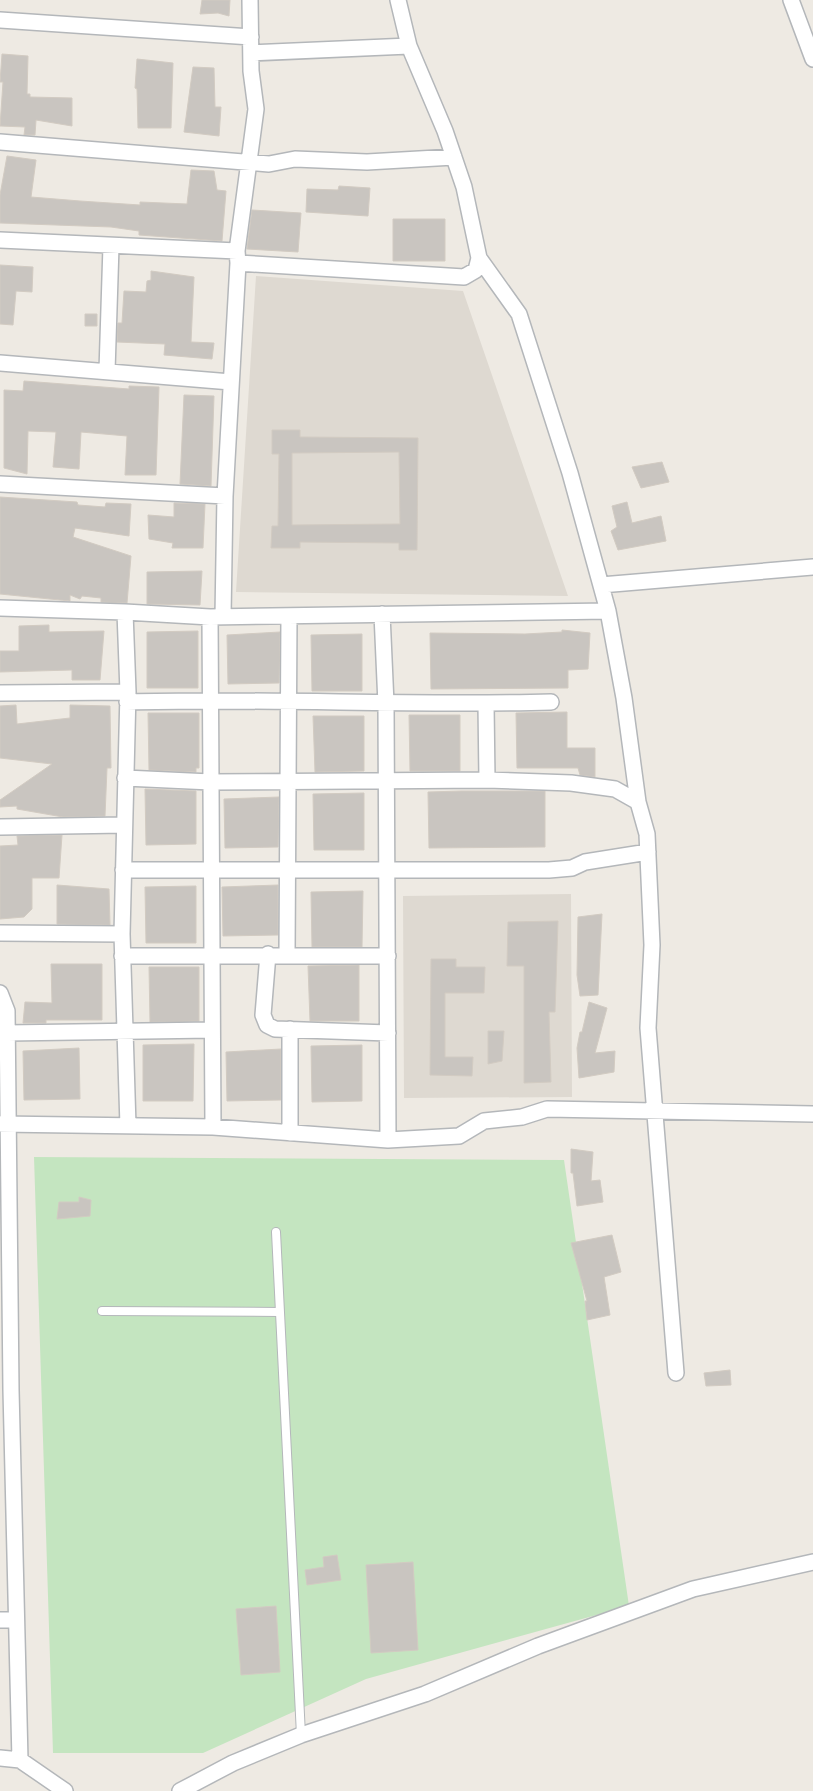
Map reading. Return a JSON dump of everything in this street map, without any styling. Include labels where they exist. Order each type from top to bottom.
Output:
[{"type":"street","points":[[213,1127],[210,700],[225,496],[238,257],[256,108],[251,71],[250,0]]},
{"type":"street","points":[[398,0],[409,46],[454,157],[464,187],[479,258],[519,314],[570,472],[608,611],[624,698],[638,802],[647,834],[652,945],[648,1028],[676,1373]]},
{"type":"street","points":[[790,0],[813,59]]},
{"type":"street","points":[[0,20],[251,37]]},
{"type":"street","points":[[251,53],[409,46]]},
{"type":"street","points":[[0,142],[269,164],[305,159],[367,162],[454,157]]},
{"type":"street","points":[[0,240],[111,246],[464,276],[476,270],[479,258]]},
{"type":"street","points":[[107,371],[111,246]]},
{"type":"street","points":[[0,363],[231,382]]},
{"type":"street","points":[[0,484],[225,496]]},
{"type":"street","points":[[601,585],[813,567]]},
{"type":"street","points":[[0,608],[217,617],[608,611]]},
{"type":"street","points":[[125,612],[128,697],[122,956],[128,1126]]},
{"type":"street","points":[[382,614],[387,779],[388,1140]]},
{"type":"street","points":[[287,955],[289,617]]},
{"type":"street","points":[[0,694],[386,704],[551,702]]},
{"type":"street","points":[[486,704],[487,780]]},
{"type":"street","points":[[125,778],[211,782],[387,779],[487,780],[594,786],[615,789],[638,802]]},
{"type":"street","points":[[0,827],[124,825]]},
{"type":"street","points":[[123,870],[211,868],[549,870],[572,868],[584,862],[648,852]]},
{"type":"street","points":[[0,933],[122,934]]},
{"type":"street","points":[[122,956],[268,954],[388,956]]},
{"type":"street","points":[[268,954],[263,1015],[267,1025],[275,1029],[388,1033]]},
{"type":"street","points":[[0,993],[7,1011],[3,1124],[7,1514],[16,1620],[20,1760]]},
{"type":"street","points":[[290,1029],[290,1133]]},
{"type":"street","points":[[7,1033],[212,1030]]},
{"type":"street","points":[[3,1124],[213,1127],[388,1140],[459,1136],[484,1122],[522,1117],[548,1109],[813,1114]]},
{"type":"street","points":[[180,1791],[233,1763],[301,1734],[425,1694],[538,1646],[693,1589],[813,1562]]},
{"type":"street","points":[[0,1620],[16,1620]]},
{"type":"street","points":[[0,1758],[20,1760],[65,1791]]},
{"type":"lane","points":[[276,1232],[301,1734]]},
{"type":"lane","points":[[102,1311],[280,1312]]},
{"type":"shaded area","points":[[256,276],[463,291],[568,596],[236,592]]},
{"type":"shaded area","points":[[571,894],[572,1097],[404,1098],[403,896]]},
{"type":"green space","points":[[34,1157],[564,1160],[629,1606],[366,1679],[203,1753],[53,1753]]},
{"type":"building","points":[[202,0],[230,0],[229,16],[218,13],[200,14]]},
{"type":"building","points":[[2,54],[28,56],[27,94],[30,94],[30,97],[72,98],[72,126],[36,120],[35,135],[24,135],[25,127],[0,126],[3,82],[0,82]]},
{"type":"building","points":[[137,59],[173,63],[171,128],[138,128],[137,89],[135,88]]},
{"type":"building","points":[[193,67],[214,68],[215,107],[221,107],[219,136],[184,132]]},
{"type":"building","points":[[7,156],[36,160],[31,197],[80,201],[140,205],[140,202],[187,204],[191,170],[214,171],[217,190],[226,191],[222,241],[139,235],[139,231],[111,227],[0,223],[0,195]]},
{"type":"building","points":[[339,186],[370,188],[368,216],[306,212],[307,189],[338,190]]},
{"type":"building","points":[[252,210],[301,213],[298,252],[247,249]]},
{"type":"building","points":[[393,219],[445,219],[445,261],[393,261]]},
{"type":"building","points":[[0,265],[33,267],[32,292],[16,291],[13,325],[0,324]]},
{"type":"building","points":[[151,271],[194,277],[191,342],[214,343],[212,359],[164,355],[165,344],[117,342],[118,323],[122,323],[124,291],[146,292],[147,281],[151,280]]},
{"type":"building","points":[[85,314],[97,314],[97,326],[85,326]]},
{"type":"building","points":[[24,381],[129,389],[129,386],[159,387],[156,475],[125,475],[127,436],[81,432],[79,469],[53,467],[56,432],[28,431],[27,474],[4,468],[4,390],[23,391]]},
{"type":"building","points":[[184,395],[214,396],[211,486],[180,484]]},
{"type":"building","points":[[272,430],[300,430],[300,437],[418,438],[417,550],[399,550],[399,543],[300,542],[300,548],[271,548],[272,526],[278,526],[279,454],[272,454]],"holes":[[[399,452],[400,524],[292,525],[292,453]]]},
{"type":"building","points":[[662,462],[669,482],[641,488],[632,467]]},
{"type":"building","points":[[0,497],[77,502],[78,505],[105,507],[106,503],[131,504],[129,536],[75,528],[73,537],[131,556],[127,603],[101,602],[101,598],[82,596],[80,599],[70,595],[70,601],[0,594]]},
{"type":"building","points":[[627,502],[632,523],[661,516],[666,541],[618,550],[611,531],[617,527],[612,506]]},
{"type":"building","points":[[174,503],[205,504],[203,548],[172,548],[173,543],[149,539],[148,515],[174,517]]},
{"type":"building","points":[[202,571],[200,605],[147,604],[147,572]]},
{"type":"building","points":[[49,625],[49,632],[104,631],[100,680],[72,680],[72,670],[0,672],[0,651],[19,651],[19,626]]},
{"type":"building","points":[[562,630],[590,633],[588,669],[568,670],[568,688],[431,689],[430,633],[525,634],[562,632]]},
{"type":"building","points":[[198,631],[198,688],[147,688],[147,632]]},
{"type":"building","points":[[280,632],[279,683],[228,684],[227,635]]},
{"type":"building","points":[[362,634],[362,691],[312,691],[311,635]]},
{"type":"building","points":[[16,705],[17,724],[70,718],[70,705],[110,706],[111,768],[107,768],[105,816],[63,817],[17,809],[17,806],[0,807],[0,800],[52,764],[0,758],[0,706]]},
{"type":"building","points":[[567,712],[567,748],[595,748],[595,777],[580,775],[578,768],[517,768],[516,713]]},
{"type":"building","points":[[148,713],[199,713],[199,768],[196,768],[196,772],[149,770]]},
{"type":"building","points":[[409,715],[460,715],[460,771],[410,771]]},
{"type":"building","points":[[313,716],[364,716],[364,771],[315,772]]},
{"type":"building","points":[[145,789],[196,791],[196,844],[146,845]]},
{"type":"building","points":[[545,791],[545,847],[429,848],[428,792]]},
{"type":"building","points":[[364,793],[364,850],[314,850],[313,794]]},
{"type":"building","points":[[279,797],[278,847],[225,848],[224,799]]},
{"type":"building","points":[[62,835],[59,878],[32,878],[32,909],[24,917],[0,919],[0,846],[18,845],[17,836]]},
{"type":"building","points":[[57,885],[109,889],[110,925],[57,924]]},
{"type":"building","points":[[278,885],[278,935],[223,936],[222,887]]},
{"type":"building","points":[[196,886],[196,943],[146,943],[145,887]]},
{"type":"building","points":[[363,891],[362,947],[312,947],[311,892]]},
{"type":"building","points":[[602,914],[598,995],[580,996],[577,975],[578,917]]},
{"type":"building","points":[[558,921],[555,1012],[549,1012],[551,1082],[524,1083],[524,966],[507,966],[508,922]]},
{"type":"building","points":[[431,959],[456,959],[456,967],[485,967],[484,993],[445,993],[445,1057],[473,1057],[472,1076],[430,1075]]},
{"type":"building","points":[[51,964],[102,964],[102,1020],[46,1020],[46,1023],[23,1023],[25,1002],[52,1003]]},
{"type":"building","points":[[359,965],[359,1021],[310,1021],[308,966]]},
{"type":"building","points":[[149,967],[199,967],[199,1021],[150,1022]]},
{"type":"building","points":[[589,1002],[607,1008],[595,1053],[615,1051],[614,1072],[579,1078],[577,1048]]},
{"type":"building","points":[[488,1031],[504,1031],[502,1061],[488,1064]]},
{"type":"building","points":[[194,1044],[193,1101],[143,1101],[143,1045]]},
{"type":"building","points":[[362,1045],[362,1101],[312,1102],[311,1046]]},
{"type":"building","points":[[79,1048],[80,1099],[24,1100],[23,1051]]},
{"type":"building","points":[[281,1049],[281,1100],[227,1101],[226,1052]]},
{"type":"building","points":[[571,1149],[593,1152],[591,1181],[600,1180],[603,1202],[577,1206],[573,1173],[571,1173]]},
{"type":"building","points":[[79,1197],[91,1200],[90,1216],[57,1219],[59,1202],[79,1202]]},
{"type":"building","points":[[612,1235],[621,1272],[604,1277],[610,1315],[587,1320],[585,1301],[587,1301],[571,1243]]},
{"type":"building","points":[[730,1370],[731,1385],[706,1386],[704,1373]]},
{"type":"building","points":[[337,1555],[341,1580],[307,1585],[305,1570],[324,1567],[323,1557]]},
{"type":"building","points":[[413,1562],[418,1650],[371,1653],[366,1565]]},
{"type":"building","points":[[276,1606],[280,1672],[241,1675],[236,1609]]}]
